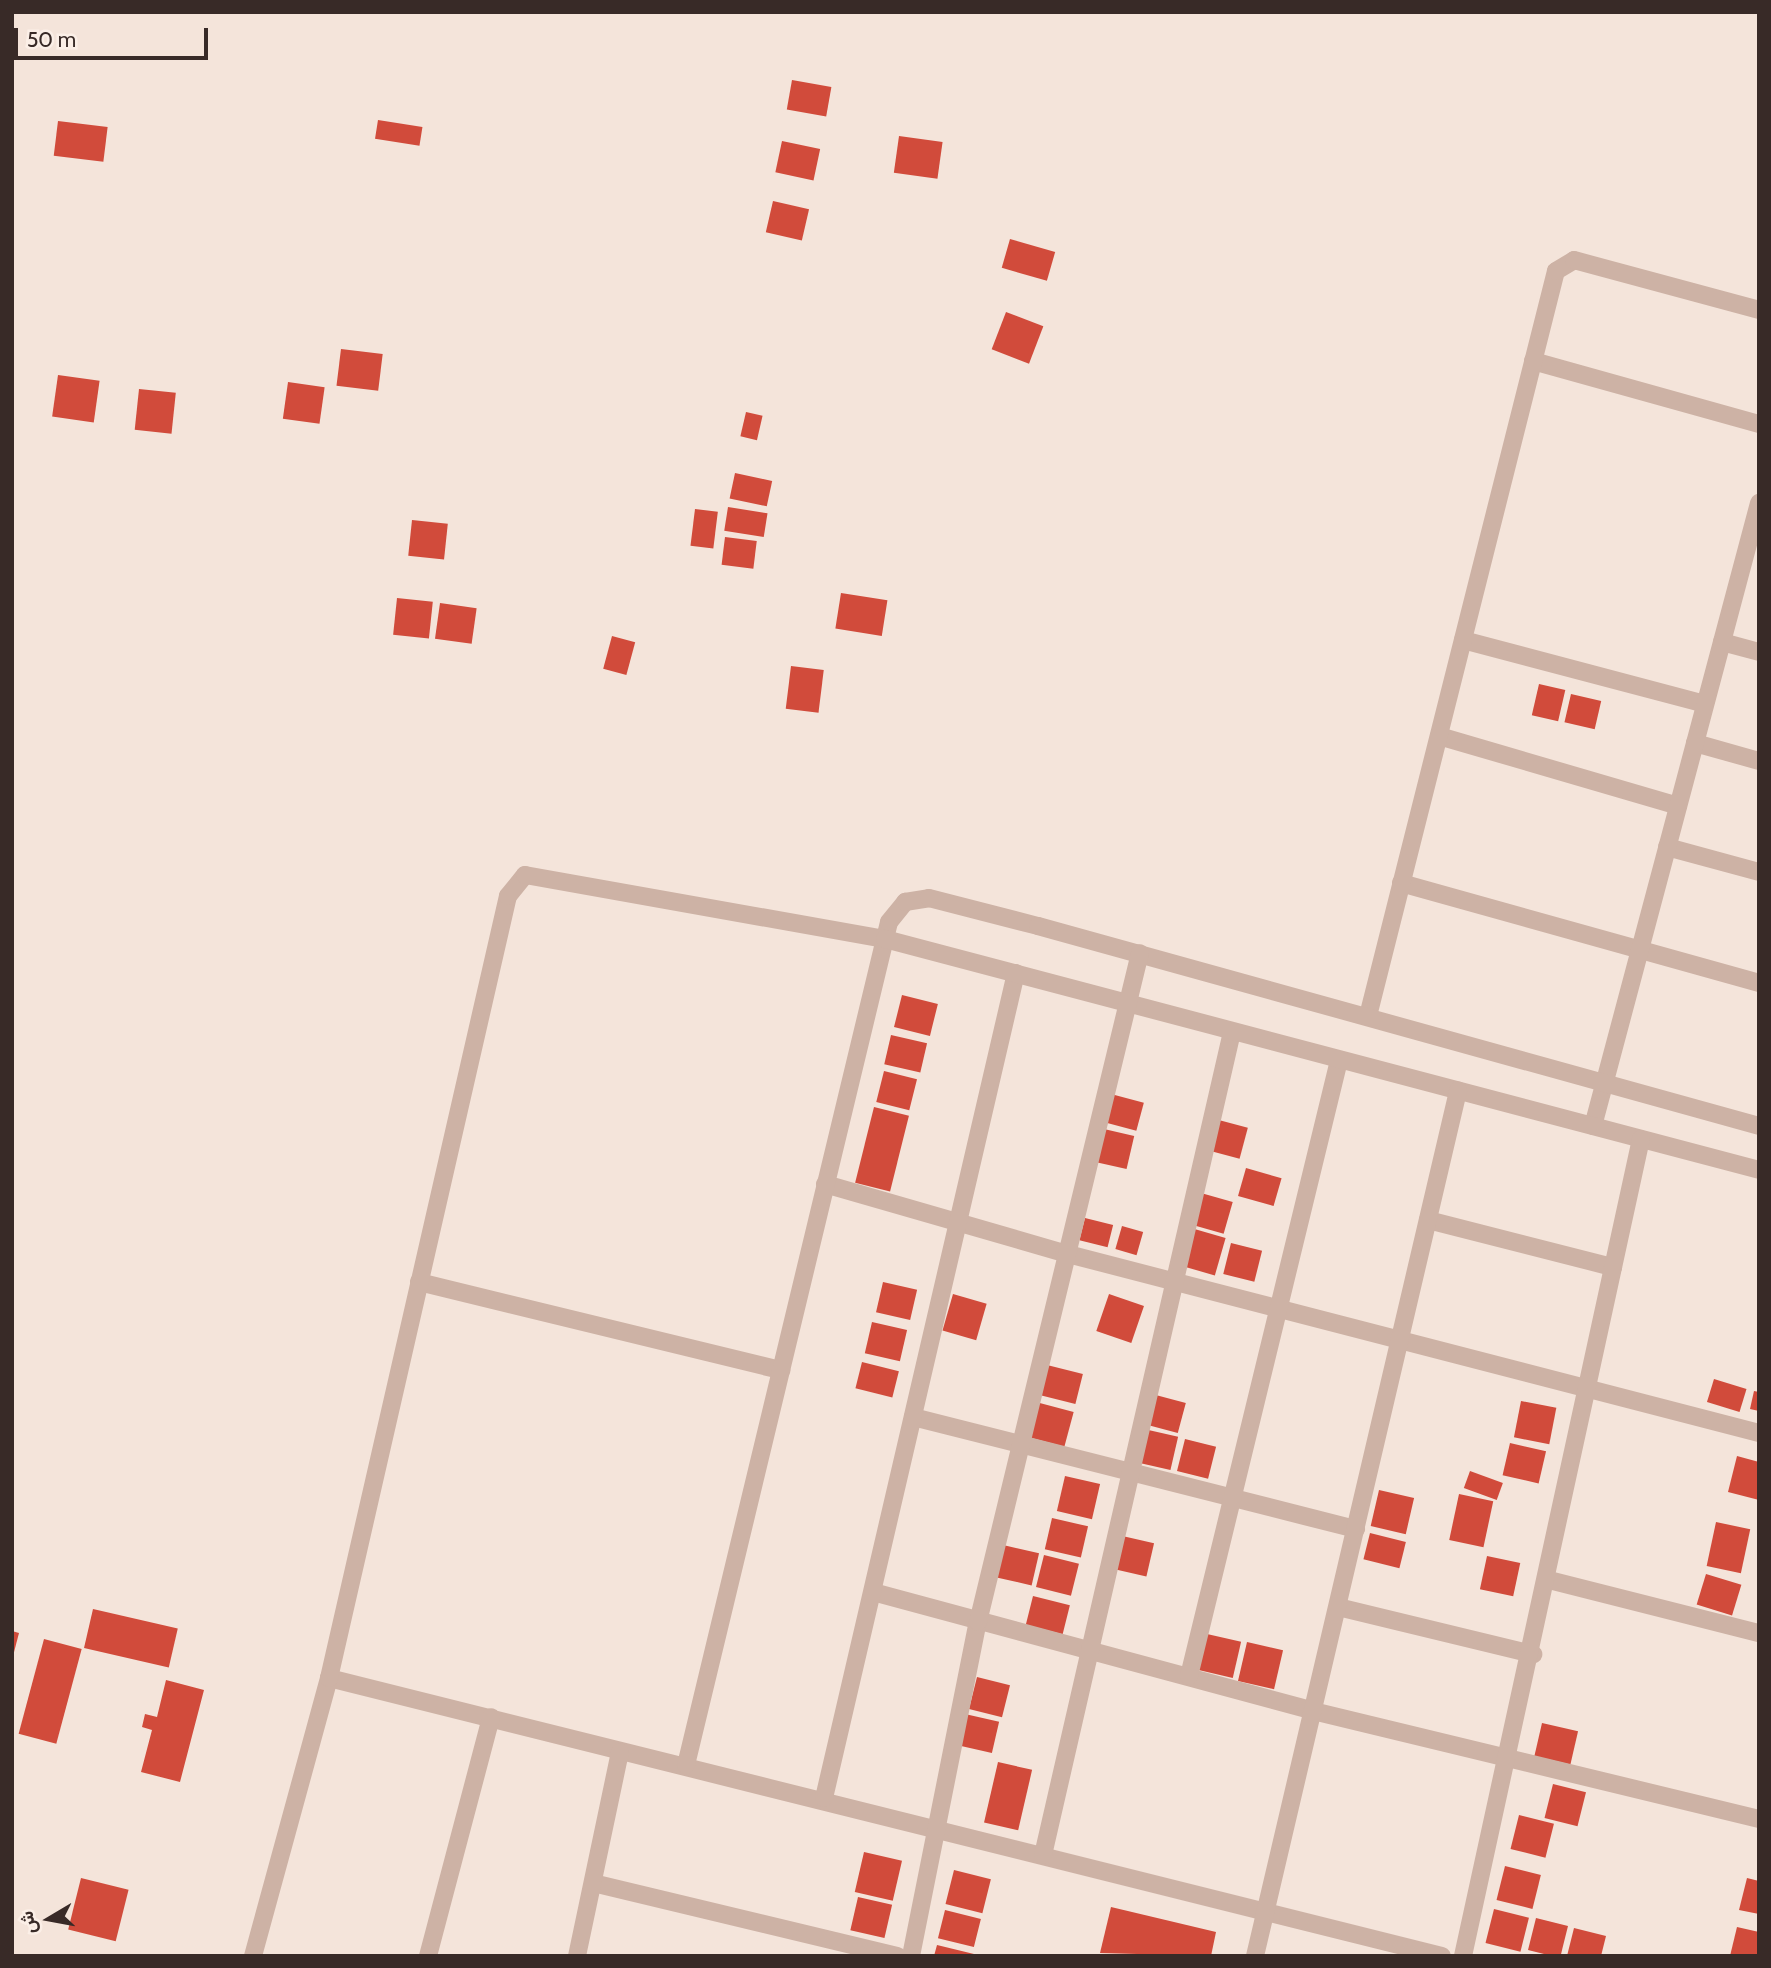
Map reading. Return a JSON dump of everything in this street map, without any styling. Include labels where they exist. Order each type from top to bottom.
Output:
[{"type":"street","points":[[1368,1016],[1556,271],[1567,260],[1759,310]]},
{"type":"street","points":[[1533,361],[1759,424]]},
{"type":"street","points":[[1593,1126],[1705,704],[1755,535],[1759,503]]},
{"type":"street","points":[[1462,640],[1705,704]]},
{"type":"street","points":[[1722,642],[1759,652]]},
{"type":"street","points":[[1439,736],[1678,806]]},
{"type":"street","points":[[1695,743],[1759,761]]},
{"type":"street","points":[[1667,847],[1759,872]]},
{"type":"street","points":[[253,1956],[329,1678],[514,882],[541,874],[885,939],[1126,1005],[1759,1170]]},
{"type":"street","points":[[1401,883],[1759,983]]},
{"type":"street","points":[[686,1765],[885,939],[897,910],[915,898],[929,898],[1140,953],[1605,1080],[1759,1126]]},
{"type":"street","points":[[911,1956],[978,1622],[1064,1253],[1140,953]]},
{"type":"street","points":[[824,1798],[1016,973]]},
{"type":"street","points":[[1043,1855],[1087,1650],[1232,1032]]},
{"type":"street","points":[[1189,1676],[1339,1060]]},
{"type":"street","points":[[1255,1956],[1458,1091]]},
{"type":"street","points":[[1463,1956],[1534,1654],[1613,1267],[1642,1139]]},
{"type":"street","points":[[825,1184],[1064,1253],[1278,1304],[1759,1433]]},
{"type":"street","points":[[1428,1220],[1613,1267]]},
{"type":"street","points":[[419,1282],[780,1370]]},
{"type":"street","points":[[913,1417],[1356,1530]]},
{"type":"street","points":[[1549,1580],[1759,1633]]},
{"type":"street","points":[[873,1592],[1313,1711],[1511,1756],[1759,1818]]},
{"type":"street","points":[[1338,1607],[1534,1654]]},
{"type":"street","points":[[329,1678],[491,1717],[620,1752],[824,1798],[1266,1911],[1390,1949],[1442,1956]]},
{"type":"street","points":[[428,1956],[491,1717]]},
{"type":"street","points":[[577,1956],[620,1752]]},
{"type":"street","points":[[593,1883],[897,1956]]},
{"type":"building","points":[[792,80],[831,87],[826,116],[787,110]]},
{"type":"building","points":[[378,120],[422,127],[419,146],[375,139]]},
{"type":"building","points":[[58,121],[108,127],[103,162],[54,156]]},
{"type":"building","points":[[899,136],[943,142],[937,179],[894,173]]},
{"type":"building","points":[[782,141],[820,149],[813,180],[775,172]]},
{"type":"building","points":[[773,201],[809,209],[802,241],[766,232]]},
{"type":"building","points":[[1010,239],[1055,252],[1047,281],[1002,268]]},
{"type":"building","points":[[1006,312],[1043,326],[1029,364],[992,349]]},
{"type":"building","points":[[341,349],[383,354],[378,391],[336,386]]},
{"type":"building","points":[[58,375],[100,381],[94,422],[52,417]]},
{"type":"building","points":[[288,382],[325,387],[319,424],[283,419]]},
{"type":"building","points":[[139,389],[176,393],[172,434],[135,430]]},
{"type":"building","points":[[746,412],[763,416],[757,440],[740,436]]},
{"type":"building","points":[[735,473],[772,481],[767,506],[730,498]]},
{"type":"building","points":[[728,507],[768,513],[764,537],[724,531]]},
{"type":"building","points":[[695,509],[718,512],[713,549],[690,546]]},
{"type":"building","points":[[412,520],[448,524],[444,560],[408,556]]},
{"type":"building","points":[[725,537],[757,541],[753,569],[722,565]]},
{"type":"building","points":[[841,593],[887,600],[882,636],[835,629]]},
{"type":"building","points":[[397,598],[433,602],[429,639],[393,635]]},
{"type":"building","points":[[440,603],[477,608],[472,644],[435,639]]},
{"type":"building","points":[[612,636],[635,642],[626,675],[603,669]]},
{"type":"building","points":[[791,666],[824,670],[819,713],[786,709]]},
{"type":"building","points":[[1539,684],[1565,690],[1558,721],[1532,715]]},
{"type":"building","points":[[1571,694],[1601,701],[1595,729],[1564,722]]},
{"type":"building","points":[[902,995],[938,1004],[930,1036],[894,1027]]},
{"type":"building","points":[[891,1035],[927,1043],[920,1073],[884,1064]]},
{"type":"building","points":[[884,1071],[917,1079],[909,1110],[876,1102]]},
{"type":"building","points":[[1111,1094],[1144,1103],[1136,1131],[1103,1122]]},
{"type":"building","points":[[874,1107],[909,1116],[890,1191],[855,1183]]},
{"type":"building","points":[[1215,1119],[1248,1128],[1240,1159],[1207,1150]]},
{"type":"building","points":[[1104,1129],[1134,1136],[1127,1169],[1096,1162]]},
{"type":"building","points":[[1246,1168],[1282,1178],[1274,1206],[1238,1196]]},
{"type":"building","points":[[1201,1193],[1233,1202],[1224,1234],[1192,1225]]},
{"type":"building","points":[[1085,1218],[1113,1225],[1108,1247],[1079,1240]]},
{"type":"building","points":[[1122,1226],[1143,1232],[1137,1255],[1115,1249]]},
{"type":"building","points":[[1191,1228],[1226,1238],[1215,1275],[1180,1265]]},
{"type":"building","points":[[1231,1243],[1262,1251],[1254,1282],[1223,1274]]},
{"type":"building","points":[[883,1282],[917,1290],[910,1320],[876,1312]]},
{"type":"building","points":[[953,1294],[987,1304],[976,1340],[943,1331]]},
{"type":"building","points":[[1109,1294],[1144,1306],[1131,1343],[1096,1331]]},
{"type":"building","points":[[872,1322],[907,1330],[900,1361],[865,1353]]},
{"type":"building","points":[[862,1362],[899,1371],[892,1397],[855,1388]]},
{"type":"building","points":[[1047,1365],[1083,1374],[1075,1404],[1040,1395]]},
{"type":"building","points":[[1714,1379],[1747,1389],[1739,1412],[1707,1402]]},
{"type":"building","points":[[1754,1391],[1759,1392],[1759,1411],[1750,1409]]},
{"type":"building","points":[[1152,1394],[1186,1403],[1178,1433],[1144,1424]]},
{"type":"building","points":[[1521,1401],[1556,1408],[1549,1444],[1514,1437]]},
{"type":"building","points":[[1036,1402],[1074,1412],[1064,1447],[1027,1437]]},
{"type":"building","points":[[1144,1429],[1178,1437],[1170,1470],[1136,1462]]},
{"type":"building","points":[[1185,1439],[1216,1447],[1208,1479],[1177,1471]]},
{"type":"building","points":[[1510,1443],[1546,1451],[1539,1483],[1503,1475]]},
{"type":"building","points":[[1737,1456],[1759,1462],[1759,1500],[1728,1492]]},
{"type":"building","points":[[1470,1471],[1503,1483],[1497,1500],[1464,1488]]},
{"type":"building","points":[[1065,1476],[1100,1484],[1092,1519],[1057,1511]]},
{"type":"building","points":[[1379,1490],[1414,1498],[1406,1534],[1371,1526]]},
{"type":"building","points":[[1459,1494],[1493,1501],[1483,1547],[1449,1540]]},
{"type":"building","points":[[1052,1518],[1088,1526],[1081,1558],[1045,1549]]},
{"type":"building","points":[[1716,1522],[1750,1529],[1741,1573],[1707,1566]]},
{"type":"building","points":[[1370,1533],[1406,1542],[1399,1568],[1363,1559]]},
{"type":"building","points":[[1118,1535],[1154,1543],[1146,1576],[1110,1568]]},
{"type":"building","points":[[1003,1545],[1039,1553],[1032,1585],[996,1577]]},
{"type":"building","points":[[1044,1555],[1079,1564],[1071,1596],[1036,1587]]},
{"type":"building","points":[[1487,1556],[1520,1563],[1513,1596],[1480,1589]]},
{"type":"building","points":[[1706,1574],[1741,1585],[1732,1615],[1697,1605]]},
{"type":"building","points":[[1033,1596],[1070,1605],[1063,1634],[1026,1625]]},
{"type":"building","points":[[93,1609],[178,1629],[169,1668],[84,1648]]},
{"type":"building","points":[[12,1631],[19,1633],[13,1656],[12,1656]]},
{"type":"building","points":[[1207,1634],[1241,1642],[1233,1678],[1199,1670]]},
{"type":"building","points":[[44,1639],[82,1649],[56,1744],[19,1734]]},
{"type":"building","points":[[1247,1642],[1283,1650],[1274,1689],[1238,1681]]},
{"type":"building","points":[[977,1677],[1010,1685],[1002,1717],[969,1709]]},
{"type":"building","points":[[166,1680],[204,1690],[180,1782],[141,1772],[152,1730],[142,1727],[145,1714],[157,1717]]},
{"type":"building","points":[[965,1714],[999,1722],[992,1753],[958,1745]]},
{"type":"building","points":[[1542,1723],[1578,1731],[1570,1764],[1534,1756]]},
{"type":"building","points":[[998,1762],[1032,1770],[1018,1830],[984,1822]]},
{"type":"building","points":[[1553,1784],[1586,1792],[1578,1826],[1545,1818]]},
{"type":"building","points":[[1519,1815],[1554,1824],[1545,1858],[1511,1849]]},
{"type":"building","points":[[864,1852],[902,1861],[893,1901],[855,1892]]},
{"type":"building","points":[[1505,1866],[1541,1875],[1532,1909],[1497,1900]]},
{"type":"building","points":[[954,1870],[991,1879],[982,1913],[946,1904]]},
{"type":"building","points":[[81,1878],[129,1890],[116,1941],[68,1929]]},
{"type":"building","points":[[1747,1878],[1759,1881],[1759,1914],[1739,1910]]},
{"type":"building","points":[[858,1897],[892,1905],[884,1938],[850,1930]]},
{"type":"building","points":[[1111,1907],[1216,1932],[1211,1956],[1100,1953]]},
{"type":"building","points":[[1494,1909],[1529,1918],[1520,1952],[1486,1943]]},
{"type":"building","points":[[945,1910],[981,1919],[974,1947],[938,1938]]},
{"type":"building","points":[[1536,1918],[1568,1926],[1561,1956],[1528,1950]]},
{"type":"building","points":[[1737,1927],[1759,1932],[1759,1956],[1730,1956]]},
{"type":"building","points":[[1574,1928],[1606,1936],[1601,1956],[1567,1956]]},
{"type":"building","points":[[937,1945],[974,1954],[934,1956]]}]
